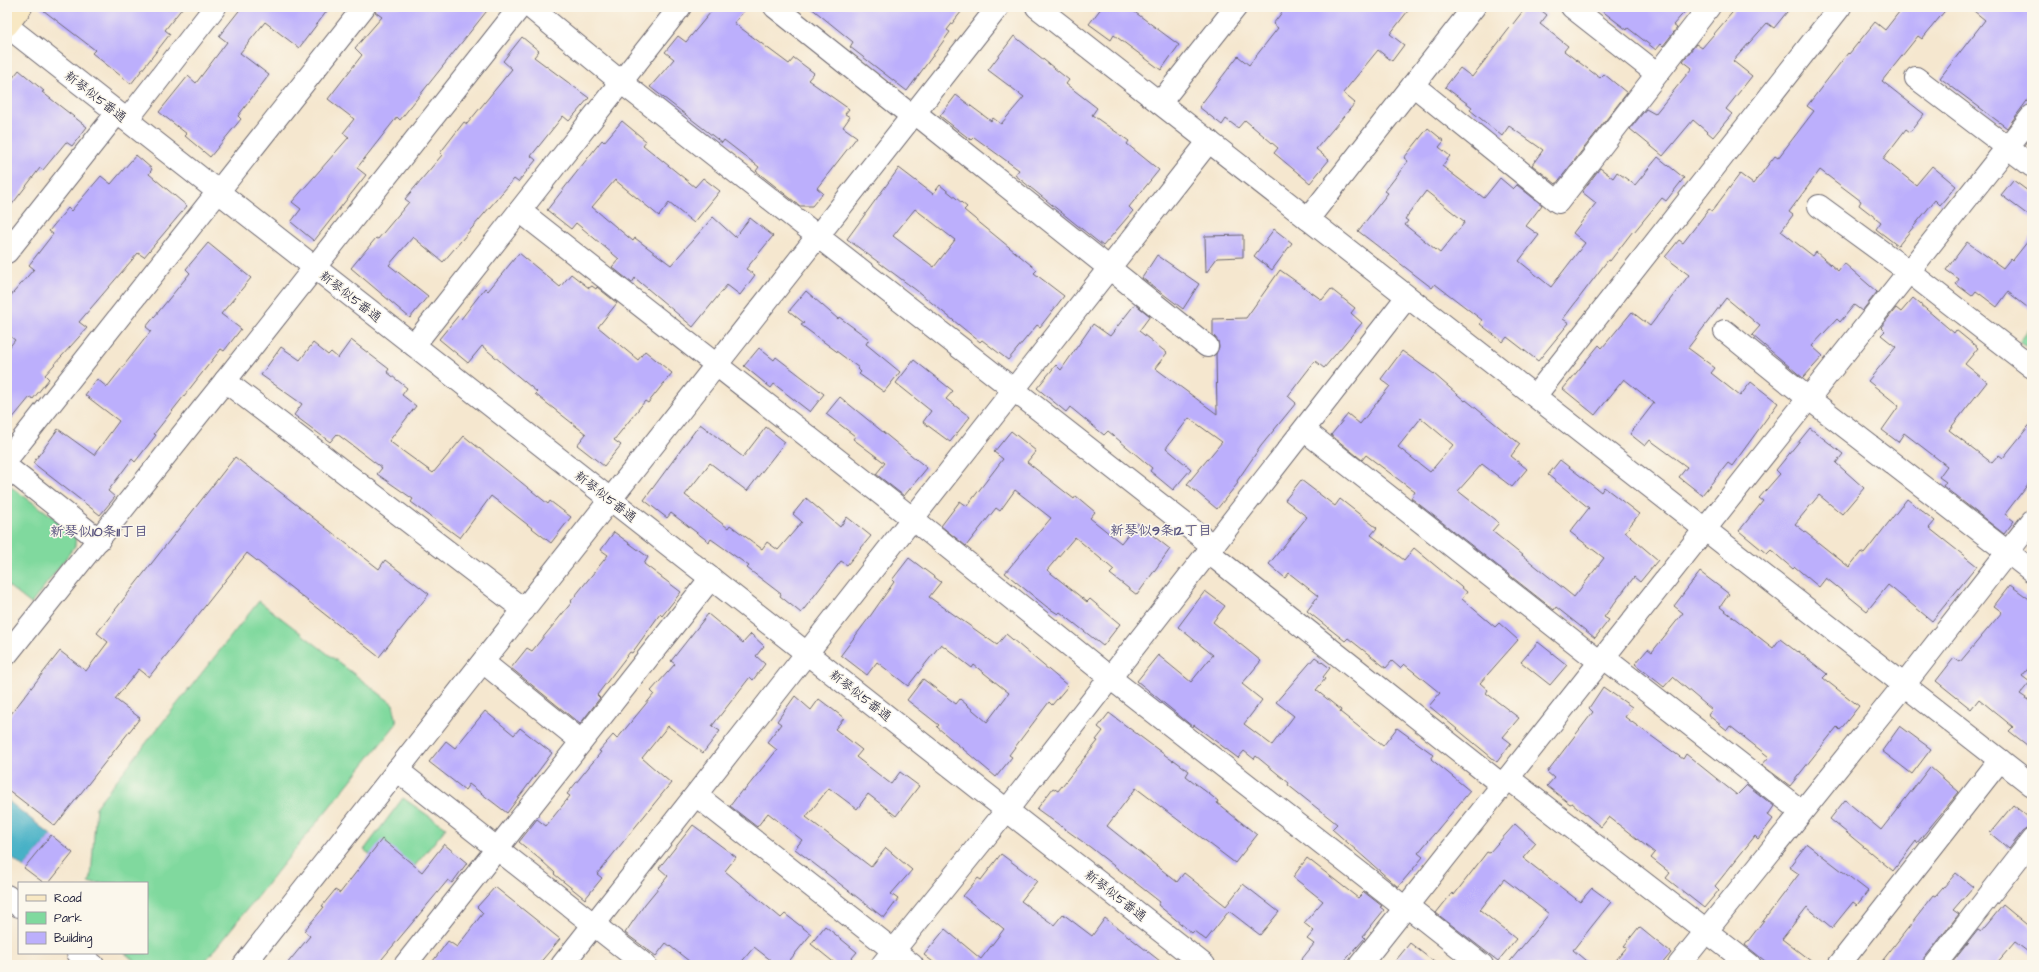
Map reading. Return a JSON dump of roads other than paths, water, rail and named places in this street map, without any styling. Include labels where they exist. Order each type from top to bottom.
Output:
[{"type":"street","points":[[7,26],[21,7]]},
{"type":"street","points":[[7,252],[215,7]]},
{"type":"street","points":[[7,459],[364,7]]},
{"type":"street","points":[[7,654],[225,382],[520,7]]},
{"type":"street","points":[[530,7],[621,82],[1014,390],[1210,549],[1505,782],[1706,930],[1750,965]]},
{"type":"street","points":[[414,345],[680,7]]},
{"type":"street","points":[[775,7],[1207,346]]},
{"type":"street","points":[[244,965],[998,7]]},
{"type":"street","points":[[1037,7],[2032,785]]},
{"type":"street","points":[[1160,103],[1236,7]]},
{"type":"street","points":[[1308,219],[1474,7]]},
{"type":"street","points":[[1572,7],[1656,73]]},
{"type":"street","points":[[1413,85],[1558,202],[1656,73],[1709,7]]},
{"type":"street","points":[[1535,396],[1840,7]]},
{"type":"street","name":"新琴似5番通","points":[[7,26],[1203,964]]},
{"type":"street","points":[[1916,78],[2032,166]]},
{"type":"street","points":[[1360,965],[2032,116]]},
{"type":"street","points":[[562,965],[808,654],[1209,141]]},
{"type":"street","points":[[1819,206],[2032,367]]},
{"type":"street","points":[[520,211],[913,519],[1109,677],[1482,965]]},
{"type":"street","points":[[888,958],[1007,810],[1109,677],[1408,297]]},
{"type":"street","points":[[1725,331],[1808,398],[2032,571]]},
{"type":"street","points":[[225,382],[524,610]]},
{"type":"street","points":[[1304,430],[1602,660],[1801,811]]},
{"type":"street","points":[[7,467],[99,540]]},
{"type":"street","points":[[1679,965],[1801,811],[1904,685],[2032,521]]},
{"type":"street","points":[[405,965],[711,578]]},
{"type":"street","points":[[483,662],[581,741]]},
{"type":"street","points":[[1839,965],[2000,760]]},
{"type":"street","points":[[397,770],[595,924],[645,965]]},
{"type":"street","points":[[696,796],[888,958],[912,965]]},
{"type":"street","points":[[1934,965],[2032,840]]},
{"type":"street","points":[[7,896],[18,905]]},
{"type":"street","points":[[79,954],[93,965]]},
{"type":"water","points":[[7,800],[51,835],[24,868],[7,854]]},
{"type":"district","name":"新琴似9条12丁目","points":[[1161,530]]},
{"type":"district","name":"新琴似10条11丁目","points":[[99,531]]}]
